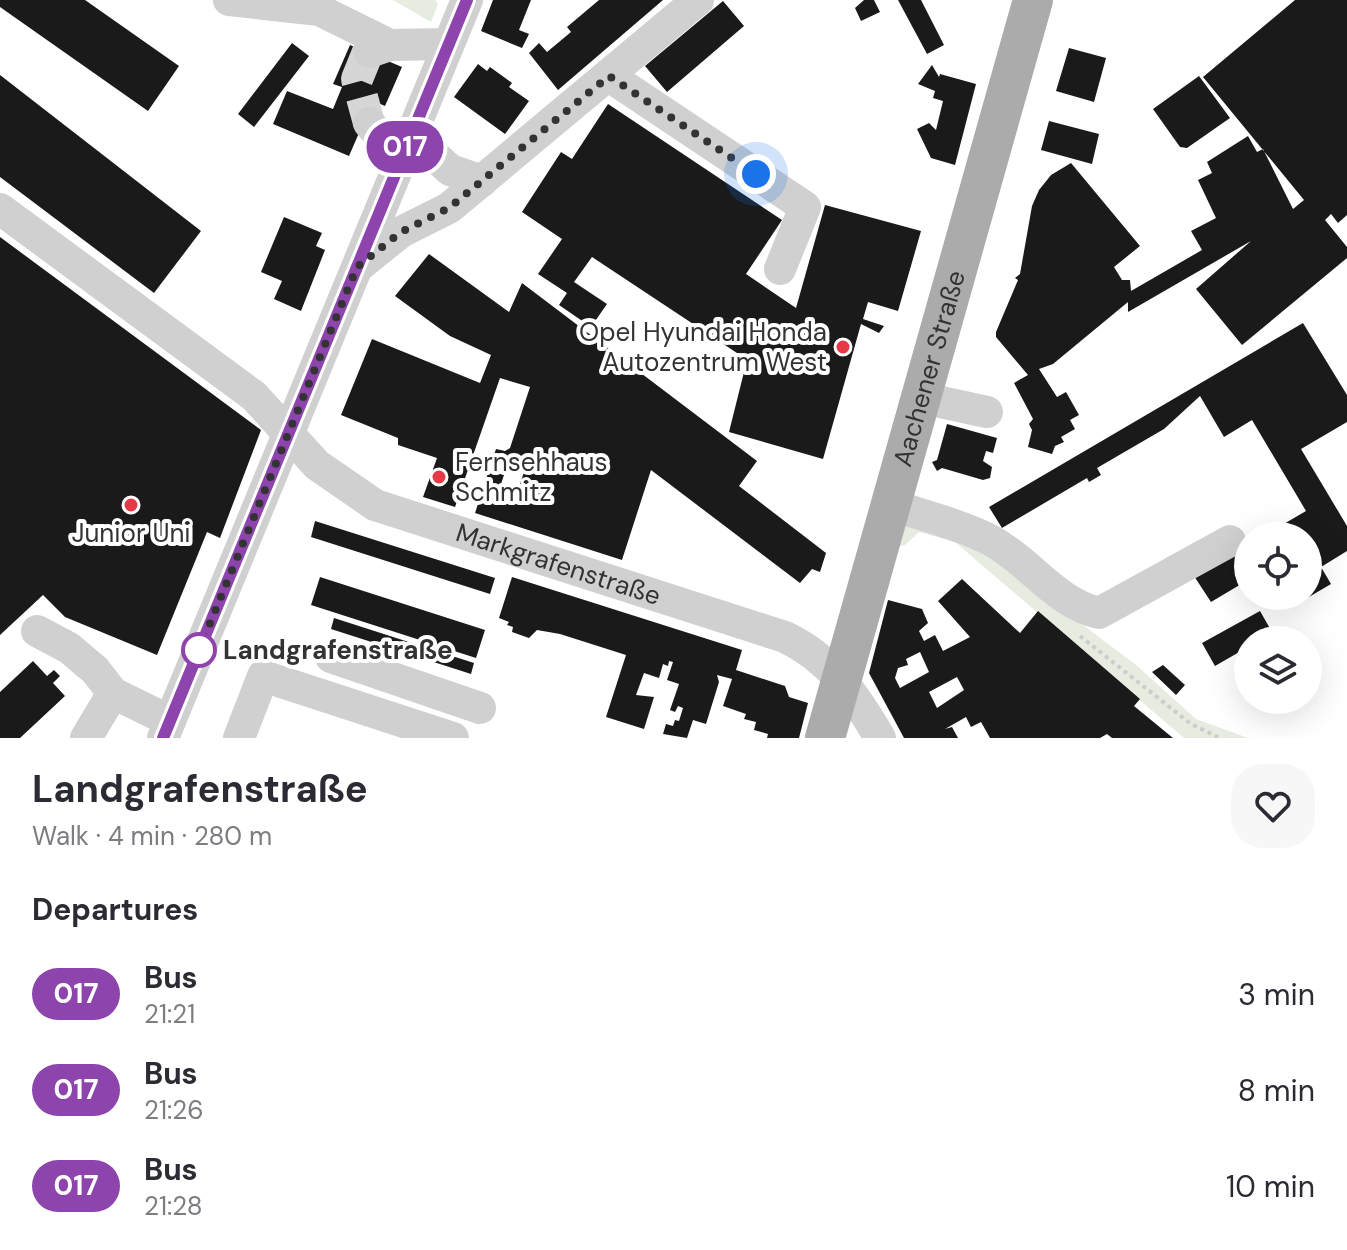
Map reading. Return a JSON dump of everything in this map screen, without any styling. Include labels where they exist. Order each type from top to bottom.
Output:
[{"type":"main road","name":"Aachener Straße","points":[[825,738],[1033,0]]},
{"type":"street","points":[[229,0],[319,10],[379,49],[448,44]]},
{"type":"street","points":[[37,631],[69,648],[95,670],[113,693],[167,730],[286,433],[467,0]]},
{"type":"street","points":[[357,267],[401,232],[449,208],[698,0]]},
{"type":"street","points":[[605,79],[805,207],[780,269]]},
{"type":"street","points":[[369,123],[405,147],[450,170],[482,181]]},
{"type":"street","points":[[387,190],[425,205],[449,208]]},
{"type":"street","points":[[0,209],[254,396],[286,433]]},
{"type":"street","points":[[922,398],[987,412]]},
{"type":"street","name":"Markgrafenstraße","points":[[286,433],[317,465],[375,505],[785,637],[810,649],[842,678],[880,738]]},
{"type":"street","points":[[892,505],[992,542],[1072,602],[1099,613],[1230,541]]},
{"type":"street","points":[[331,657],[480,708]]},
{"type":"street","points":[[239,738],[263,676],[453,738]]},
{"type":"street","points":[[86,738],[113,693]]},
{"type":"shaded area","points":[[393,0],[435,0],[438,4],[431,22]]},
{"type":"shaded area","points":[[895,513],[960,532],[1136,665],[1196,719],[1248,738],[1184,738],[955,542],[919,532],[905,545],[886,549]]},
{"type":"building","points":[[0,0],[85,0],[179,66],[148,111],[0,7]]},
{"type":"building","points":[[493,0],[531,0],[519,30],[529,34],[522,48],[481,31]]},
{"type":"building","points":[[599,0],[663,0],[558,90],[529,53],[539,43],[547,52],[571,32],[567,27]]},
{"type":"building","points":[[864,0],[874,0],[880,12],[861,21],[855,8]]},
{"type":"building","points":[[898,0],[921,0],[944,45],[927,54]]},
{"type":"building","points":[[1295,0],[1347,0],[1347,215],[1338,223],[1331,214],[1325,220],[1347,247],[1347,258],[1242,345],[1196,289],[1251,241],[1128,312],[1128,302],[1053,364],[1039,369],[1057,397],[1066,392],[1079,415],[1070,420],[1075,429],[1061,437],[1064,442],[1055,446],[1052,454],[1028,447],[1032,430],[1029,424],[1033,419],[1014,383],[1028,375],[996,337],[996,332],[1018,280],[1015,278],[1020,274],[1032,206],[1039,190],[1051,175],[1071,163],[1140,246],[1114,267],[1122,280],[1130,280],[1131,291],[1202,250],[1191,231],[1216,218],[1198,180],[1212,173],[1207,162],[1248,136],[1257,152],[1262,149],[1203,77]],"holes":[[[1264,152],[1304,200],[1293,209]]]},
{"type":"building","points":[[723,1],[744,26],[667,92],[645,66]]},
{"type":"building","points":[[292,43],[309,56],[254,127],[238,114]]},
{"type":"building","points":[[350,45],[402,67],[385,106],[378,103],[367,128],[362,126],[349,156],[273,124],[287,91],[333,109],[342,87],[333,84]]},
{"type":"building","points":[[1069,48],[1106,58],[1094,102],[1056,91]]},
{"type":"building","points":[[478,64],[487,71],[490,67],[512,83],[509,87],[529,101],[505,134],[454,97]]},
{"type":"building","points":[[932,65],[939,77],[940,74],[976,84],[955,165],[931,158],[917,129],[929,123],[936,130],[943,101],[933,98],[935,91],[918,84]]},
{"type":"building","points":[[0,75],[201,231],[154,293],[0,177]]},
{"type":"building","points":[[1199,76],[1230,118],[1187,148],[1180,147],[1153,109]]},
{"type":"building","points":[[608,104],[782,220],[746,274],[796,308],[825,205],[921,231],[898,311],[868,302],[863,319],[884,326],[879,333],[861,324],[823,459],[729,432],[745,368],[736,360],[740,355],[592,257],[574,282],[607,304],[591,327],[559,305],[567,293],[538,274],[562,239],[522,212],[561,152],[572,159]]},
{"type":"building","points":[[1049,121],[1099,134],[1092,164],[1041,150]]},
{"type":"building","points":[[284,217],[322,233],[316,246],[325,250],[301,311],[274,299],[282,281],[261,272]]},
{"type":"building","points":[[0,237],[261,430],[220,538],[207,532],[157,655],[65,617],[43,595],[0,635]]},
{"type":"building","points":[[429,254],[509,312],[522,283],[757,461],[739,486],[826,553],[820,572],[812,569],[800,583],[651,470],[622,560],[475,513],[496,449],[505,451],[510,448],[530,387],[500,378],[455,507],[423,497],[437,458],[398,445],[398,438],[341,415],[372,339],[480,383],[491,355],[450,336],[395,296]],"holes":[[[511,454],[528,460],[518,490],[501,484]]]},
{"type":"building","points":[[1303,323],[1347,395],[1347,422],[1301,449],[1347,526],[1347,551],[1322,566],[1322,522],[1287,522],[1306,511],[1252,420],[1224,437],[1200,396],[1164,429],[1097,468],[1101,475],[1089,482],[1087,478],[1002,528],[989,507]]},
{"type":"building","points":[[947,424],[997,438],[993,453],[986,451],[983,461],[992,467],[990,478],[983,480],[942,468],[937,471],[932,462],[937,460]]},
{"type":"building","points":[[315,521],[495,578],[490,594],[311,537]]},
{"type":"building","points":[[1234,553],[1234,588],[1211,602],[1194,576]]},
{"type":"building","points":[[1322,569],[1331,584],[1322,589]]},
{"type":"building","points":[[320,577],[485,630],[476,658],[311,605]]},
{"type":"building","points":[[512,577],[742,650],[736,670],[785,686],[789,697],[808,703],[799,738],[767,738],[768,734],[754,730],[756,722],[744,719],[746,714],[723,706],[732,679],[717,675],[719,682],[706,724],[693,720],[687,738],[663,734],[666,724],[673,726],[675,720],[679,721],[683,708],[678,706],[675,712],[670,710],[679,684],[667,680],[673,662],[669,661],[668,666],[663,664],[659,678],[644,673],[636,695],[654,697],[644,729],[606,717],[626,655],[560,634],[537,630],[529,638],[512,632],[513,627],[507,625],[509,622],[499,618]]},
{"type":"building","points":[[962,579],[1020,633],[1038,611],[1140,699],[1134,706],[1173,738],[1112,738],[1107,734],[1100,738],[990,738],[981,722],[971,727],[966,717],[945,729],[952,727],[958,738],[904,738],[869,673],[888,600],[922,609],[928,623],[919,631],[924,641],[935,635],[943,651],[970,637],[938,601]],"holes":[[[920,652],[929,672],[900,688],[895,678],[898,668],[908,665],[906,659]],[[957,677],[964,690],[937,708],[929,692]]]},
{"type":"building","points":[[1260,611],[1269,626],[1234,626],[1234,655],[1215,666],[1202,643]]},
{"type":"building","points":[[334,618],[474,663],[471,674],[331,629]]},
{"type":"building","points":[[33,661],[47,676],[54,670],[60,676],[53,683],[65,696],[20,738],[0,738],[0,692]]},
{"type":"building","points":[[1163,665],[1185,685],[1176,695],[1152,672]]},
{"type":"tunnel","points":[[368,52],[357,79],[369,123]]},
{"type":"bus line","name":"017","points":[[163,738],[303,391],[467,0]]},
{"type":"place","name":"Opel Hyundai Honda Autozentrum West","points":[[843,347]]},
{"type":"place","name":"Fernsehhaus Schmitz","points":[[439,477]]},
{"type":"place","name":"Junior Uni","points":[[131,505]]},
{"type":"place","name":"Landgrafenstraße","points":[[199,650]]},
{"type":"route","points":[[199,650],[357,267],[401,232],[449,208],[609,76],[756,174]]}]
